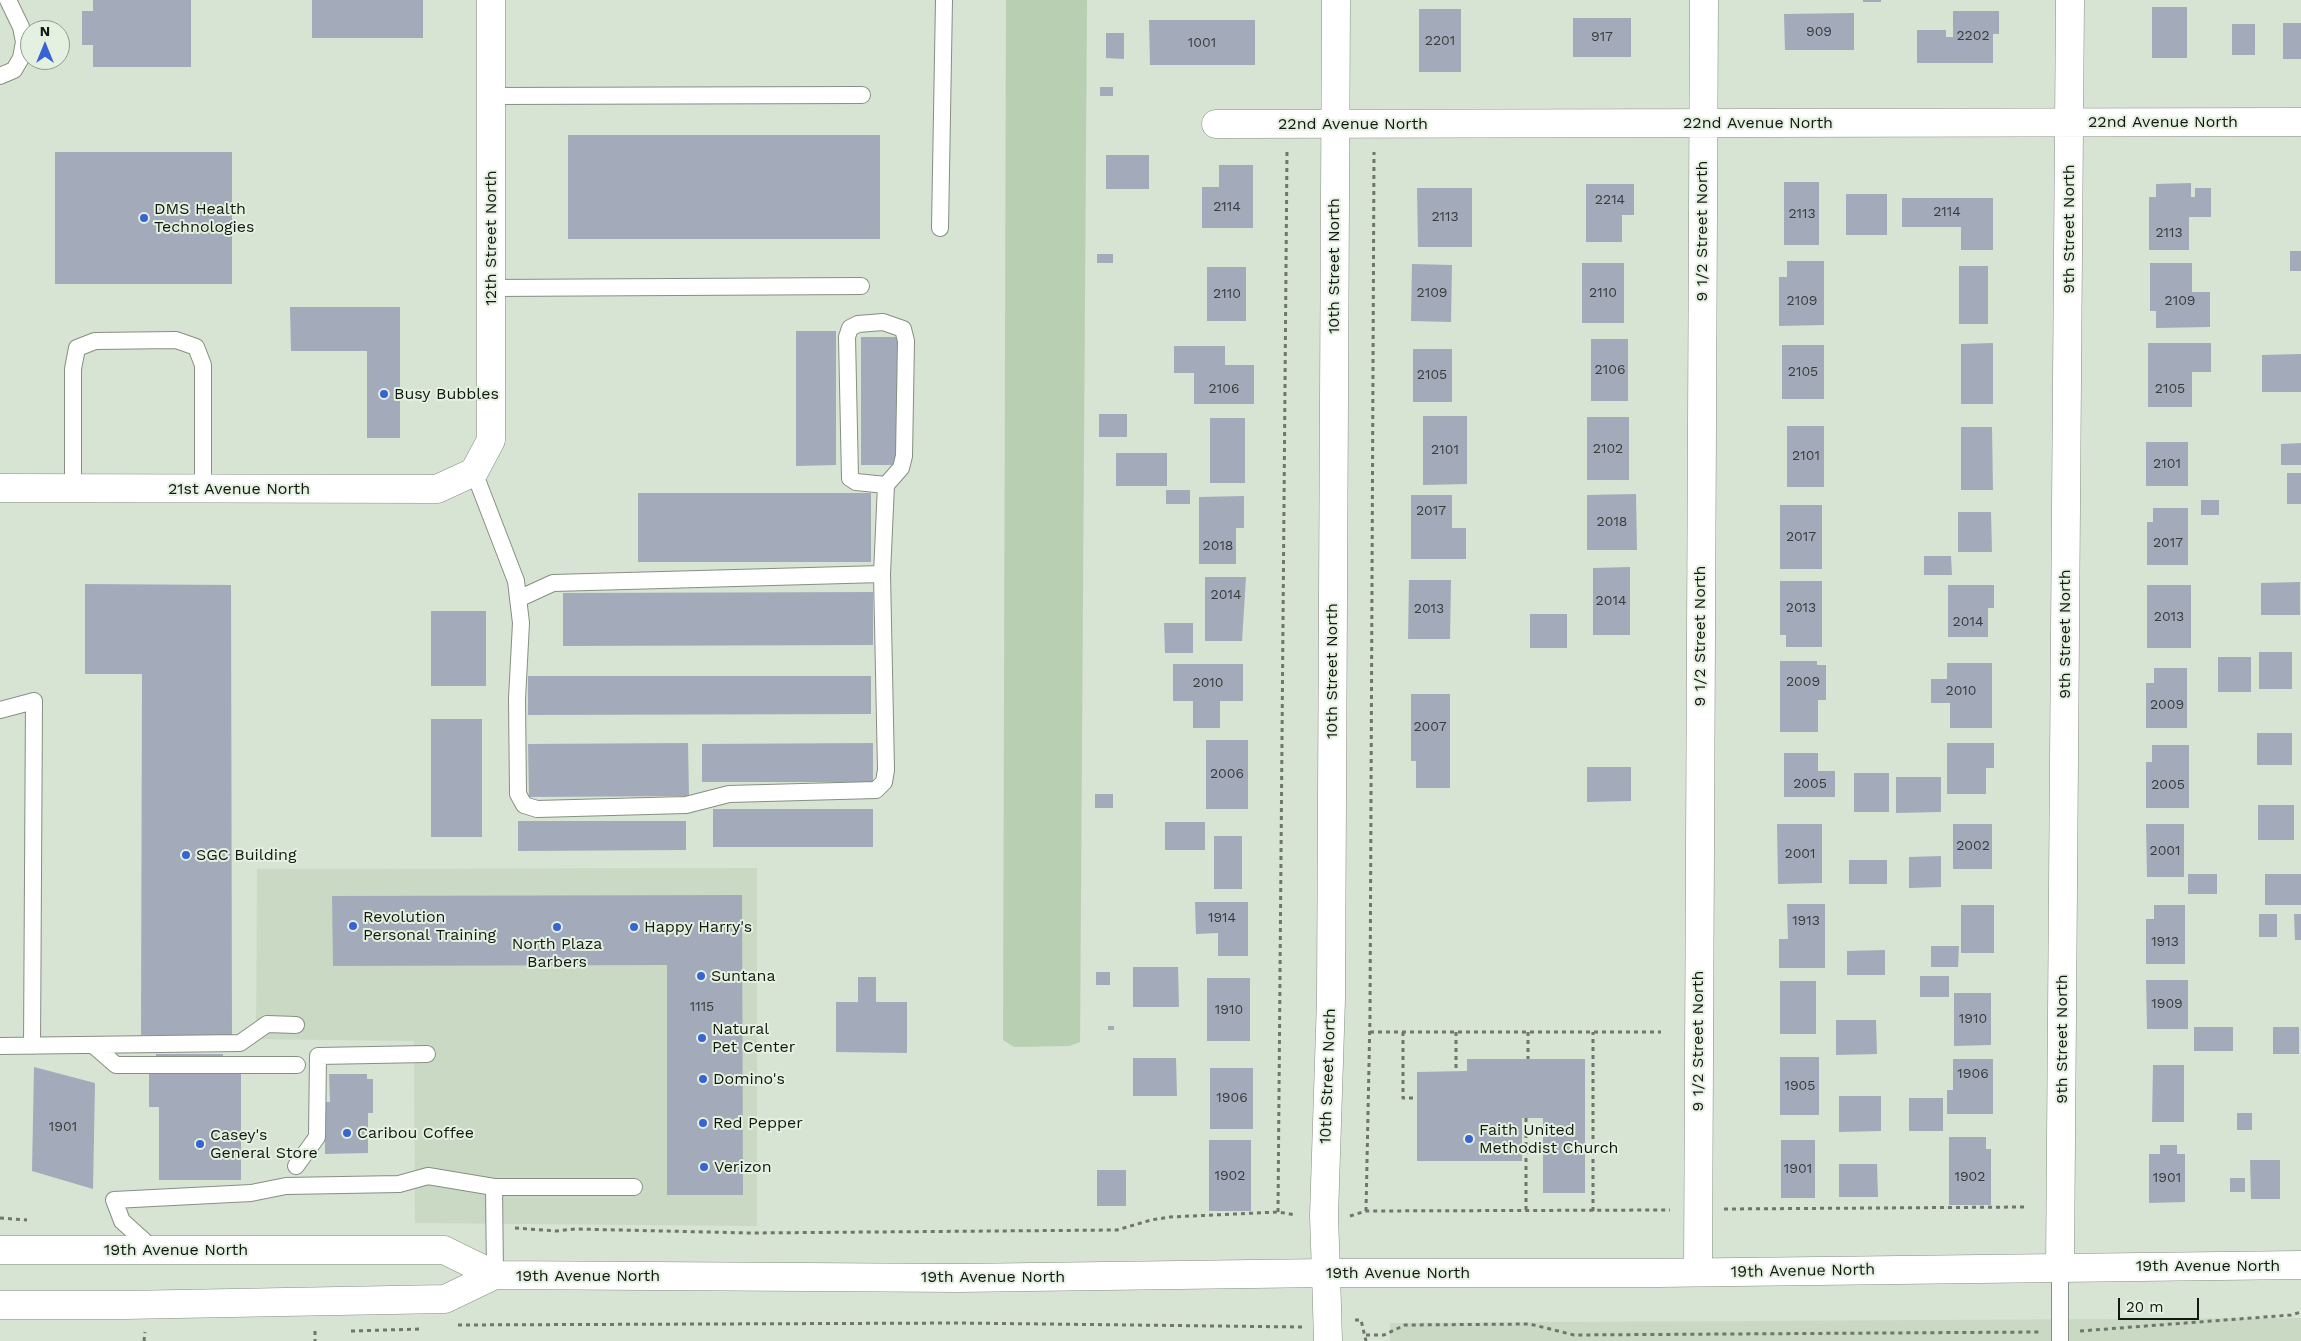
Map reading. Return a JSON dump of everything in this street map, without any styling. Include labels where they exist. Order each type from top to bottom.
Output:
[{"type":"street","name":"12th Street North","points":[[474,472],[491,440],[491,0]]},
{"type":"street","name":"10th Street North","points":[[1328,1332],[1324,1216],[1331,989],[1336,0]]},
{"type":"street","name":"9 1/2 Street North","points":[[1698,1272],[1704,0]]},
{"type":"street","name":"9th Street North","points":[[2060,1267],[2070,0]]},
{"type":"street","name":"22nd Avenue North","points":[[1216,124],[2301,122]]},
{"type":"street","name":"21st Avenue North","points":[[0,488],[438,489],[474,472]]},
{"type":"street","name":"19th Avenue North","points":[[0,1250],[444,1250],[495,1275]]},
{"type":"street","name":"19th Avenue North","points":[[0,1305],[135,1305],[444,1299],[495,1275],[958,1278],[1326,1272],[1698,1272],[2301,1265]]},
{"type":"lane","points":[[0,76],[14,70],[21,58],[24,42],[21,28],[8,0]]},
{"type":"lane","points":[[940,228],[944,0]]},
{"type":"lane","points":[[491,96],[862,95]]},
{"type":"lane","points":[[491,288],[861,286]]},
{"type":"lane","points":[[474,472],[516,581],[521,623],[517,699],[518,794],[524,805],[537,809],[686,805],[729,794],[876,790],[884,782],[886,770],[882,574],[886,485],[901,468],[904,456],[906,341],[903,329],[883,322],[858,324],[850,328],[847,337],[850,478],[856,482],[886,485]]},
{"type":"lane","points":[[73,488],[72,368],[76,348],[95,341],[176,340],[196,347],[203,365],[203,489]]},
{"type":"lane","points":[[518,600],[553,583],[882,574]]},
{"type":"lane","points":[[0,710],[34,702],[32,1046]]},
{"type":"lane","points":[[0,1046],[240,1043],[268,1024],[296,1024]]},
{"type":"lane","points":[[93,1045],[116,1065],[297,1065]]},
{"type":"lane","points":[[296,1166],[317,1137],[318,1056],[427,1054]]},
{"type":"lane","points":[[153,1249],[122,1221],[114,1200],[251,1193],[286,1186],[399,1184],[428,1176],[494,1187],[634,1187]]},
{"type":"lane","points":[[494,1187],[495,1275]]},
{"type":"lane","points":[[2060,1267],[2060,1336]]},
{"type":"path","points":[[1278,1212],[1287,146]]},
{"type":"path","points":[[1366,1211],[1370,1032],[1374,146]]},
{"type":"path","points":[[1370,1032],[1661,1032]]},
{"type":"path","points":[[1403,1032],[1403,1098],[1417,1098]]},
{"type":"path","points":[[1456,1032],[1456,1071]]},
{"type":"path","points":[[1528,1032],[1528,1059]]},
{"type":"path","points":[[1593,1032],[1593,1210]]},
{"type":"path","points":[[1526,1118],[1526,1210]]},
{"type":"path","points":[[494,1228],[751,1233],[1117,1230],[1151,1220],[1170,1217],[1278,1212],[1300,1216],[1352,1216],[1366,1211],[2026,1207]]},
{"type":"path","points":[[0,1218],[33,1220]]},
{"type":"path","points":[[1366,1335],[1384,1335],[1405,1325],[1530,1324],[1574,1336],[2060,1336],[2120,1329],[2291,1315],[2301,1312]]},
{"type":"path","points":[[452,1325],[958,1323],[1277,1327],[1328,1332],[1361,1320],[1366,1341]]},
{"type":"path","points":[[345,1331],[424,1329]]},
{"type":"path","points":[[306,1331],[325,1331]]},
{"type":"path","points":[[315,1331],[315,1341]]},
{"type":"path","points":[[135,1332],[154,1332]]},
{"type":"path","points":[[144,1341],[145,1332]]},
{"type":"path","points":[[1795,1335],[1795,1341]]},
{"type":"shaded area","points":[[1006,0],[1087,0],[1080,1042],[1069,1046],[1014,1047],[1003,1040]]},
{"type":"shaded area","points":[[757,868],[757,1226],[415,1223],[414,1041],[256,1039],[257,869]]},
{"type":"shaded area","points":[[2301,1318],[2301,1341],[1390,1341],[1390,1323]]},
{"type":"building","points":[[93,0],[191,0],[191,67],[93,67],[93,45],[82,45],[82,11],[93,11]]},
{"type":"building","points":[[312,0],[423,0],[423,38],[312,38]]},
{"type":"building","points":[[1863,0],[1881,0],[1881,2],[1863,2]]},
{"type":"building","points":[[2152,7],[2187,7],[2187,58],[2152,58]]},
{"type":"building","points":[[1419,9],[1461,9],[1461,72],[1419,72]]},
{"type":"building","points":[[1953,11],[1999,11],[1999,34],[1993,34],[1993,63],[1917,63],[1917,30],[1946,30],[1946,37],[1953,37]]},
{"type":"building","points":[[1854,13],[1854,50],[1785,50],[1784,14]]},
{"type":"building","points":[[1573,18],[1631,18],[1631,57],[1573,57]]},
{"type":"building","points":[[1149,20],[1255,20],[1255,65],[1150,65]]},
{"type":"building","points":[[2283,23],[2301,23],[2301,59],[2283,59]]},
{"type":"building","points":[[2232,24],[2255,24],[2255,55],[2232,55]]},
{"type":"building","points":[[1106,33],[1124,33],[1124,59],[1106,58]]},
{"type":"building","points":[[1100,87],[1113,87],[1113,96],[1100,96]]},
{"type":"building","points":[[568,135],[880,135],[880,239],[568,239]]},
{"type":"building","name":"DMS Health Technologies","points":[[55,152],[232,152],[232,284],[55,284]]},
{"type":"building","points":[[1106,155],[1149,155],[1149,189],[1106,189]]},
{"type":"building","points":[[1219,165],[1253,165],[1253,228],[1202,228],[1202,187],[1219,187]]},
{"type":"building","points":[[1784,182],[1819,182],[1819,245],[1784,245]]},
{"type":"building","points":[[2191,183],[2191,197],[2195,197],[2195,188],[2211,188],[2211,217],[2189,217],[2189,250],[2149,250],[2149,197],[2156,197],[2156,184]]},
{"type":"building","points":[[1586,184],[1634,184],[1634,215],[1622,215],[1622,242],[1586,242]]},
{"type":"building","points":[[1417,188],[1472,188],[1472,247],[1418,247]]},
{"type":"building","points":[[1846,194],[1887,194],[1887,235],[1846,235]]},
{"type":"building","points":[[1902,198],[1993,198],[1993,250],[1961,250],[1961,227],[1902,227]]},
{"type":"building","points":[[2290,251],[2301,251],[2301,271],[2290,271]]},
{"type":"building","points":[[1097,254],[1113,254],[1113,263],[1097,263]]},
{"type":"building","points":[[1787,261],[1824,261],[1824,325],[1779,326],[1779,277],[1787,277]]},
{"type":"building","points":[[1582,263],[1624,263],[1624,323],[1582,323]]},
{"type":"building","points":[[2150,263],[2192,263],[2192,292],[2210,292],[2210,327],[2156,328],[2156,311],[2150,311]]},
{"type":"building","points":[[1412,264],[1452,265],[1451,322],[1411,321]]},
{"type":"building","points":[[1959,266],[1988,266],[1988,324],[1959,324]]},
{"type":"building","points":[[1207,267],[1246,267],[1246,321],[1207,321]]},
{"type":"building","name":"Busy Bubbles","points":[[290,307],[400,307],[400,438],[367,438],[367,351],[291,351]]},
{"type":"building","points":[[796,331],[836,331],[836,465],[796,466]]},
{"type":"building","points":[[861,337],[898,337],[898,465],[861,465]]},
{"type":"building","points":[[1591,339],[1628,339],[1628,401],[1591,401]]},
{"type":"building","points":[[1993,343],[1993,404],[1961,404],[1961,344]]},
{"type":"building","points":[[2148,343],[2211,343],[2211,372],[2192,372],[2192,407],[2148,407]]},
{"type":"building","points":[[1782,345],[1824,345],[1824,399],[1782,399]]},
{"type":"building","points":[[1174,346],[1225,346],[1225,365],[1254,365],[1254,404],[1194,404],[1194,373],[1174,373]]},
{"type":"building","points":[[1413,349],[1452,349],[1452,402],[1413,402]]},
{"type":"building","points":[[2301,354],[2301,392],[2262,392],[2262,355]]},
{"type":"building","points":[[1099,414],[1127,414],[1127,437],[1099,437]]},
{"type":"building","points":[[1423,416],[1467,416],[1467,484],[1423,485]]},
{"type":"building","points":[[1587,417],[1629,417],[1629,480],[1587,480]]},
{"type":"building","points":[[1210,418],[1245,418],[1245,483],[1210,483]]},
{"type":"building","points":[[1787,426],[1824,426],[1824,487],[1787,487]]},
{"type":"building","points":[[1961,427],[1992,427],[1993,490],[1961,490]]},
{"type":"building","points":[[2146,442],[2188,442],[2188,486],[2146,486]]},
{"type":"building","points":[[2301,443],[2301,465],[2281,465],[2281,444]]},
{"type":"building","points":[[1116,453],[1167,453],[1167,486],[1116,486]]},
{"type":"building","points":[[2287,473],[2301,473],[2301,504],[2287,504]]},
{"type":"building","points":[[1166,490],[1190,490],[1190,504],[1166,504]]},
{"type":"building","points":[[638,493],[871,493],[871,562],[638,562]]},
{"type":"building","points":[[1636,494],[1637,550],[1587,550],[1587,495]]},
{"type":"building","points":[[1411,495],[1452,495],[1452,528],[1466,528],[1466,559],[1411,559]]},
{"type":"building","points":[[1244,496],[1244,528],[1236,528],[1236,564],[1199,564],[1199,497]]},
{"type":"building","points":[[2201,500],[2219,500],[2219,515],[2201,515]]},
{"type":"building","points":[[1780,505],[1822,505],[1822,569],[1780,569]]},
{"type":"building","points":[[2153,508],[2188,508],[2188,565],[2147,565],[2147,522],[2153,522]]},
{"type":"building","points":[[1958,512],[1991,512],[1992,552],[1958,552]]},
{"type":"building","points":[[1924,556],[1951,556],[1952,575],[1924,575]]},
{"type":"building","points":[[1630,567],[1630,635],[1593,635],[1593,568]]},
{"type":"building","points":[[1205,577],[1246,577],[1242,641],[1205,641]]},
{"type":"building","points":[[1409,580],[1451,580],[1450,639],[1408,639]]},
{"type":"building","points":[[1780,581],[1822,581],[1822,647],[1786,647],[1786,635],[1780,635]]},
{"type":"building","points":[[2300,582],[2300,615],[2261,615],[2261,583]]},
{"type":"building","name":"SGC Building","points":[[85,584],[231,585],[232,1036],[141,1035],[142,674],[85,674]]},
{"type":"building","points":[[1948,585],[1994,585],[1994,608],[1988,608],[1988,637],[1948,637]]},
{"type":"building","points":[[2147,585],[2191,585],[2191,648],[2147,648]]},
{"type":"building","points":[[873,592],[873,645],[563,646],[563,593]]},
{"type":"building","points":[[431,611],[486,611],[486,686],[431,686]]},
{"type":"building","points":[[1530,614],[1567,614],[1567,648],[1530,648]]},
{"type":"building","points":[[1164,623],[1193,623],[1193,653],[1165,653]]},
{"type":"building","points":[[2259,652],[2292,652],[2292,689],[2259,689]]},
{"type":"building","points":[[2218,657],[2251,657],[2251,692],[2218,692]]},
{"type":"building","points":[[1780,661],[1817,661],[1817,665],[1826,665],[1826,700],[1818,700],[1818,732],[1780,732]]},
{"type":"building","points":[[1947,663],[1992,663],[1992,728],[1950,728],[1950,703],[1931,703],[1931,679],[1947,679]]},
{"type":"building","points":[[1173,664],[1243,664],[1243,701],[1220,701],[1220,728],[1193,728],[1193,701],[1173,701]]},
{"type":"building","points":[[2154,668],[2187,668],[2187,728],[2146,728],[2146,683],[2154,683]]},
{"type":"building","points":[[528,676],[871,676],[871,714],[528,715]]},
{"type":"building","points":[[1411,694],[1450,694],[1450,788],[1416,788],[1416,761],[1411,761]]},
{"type":"building","points":[[431,719],[482,719],[482,837],[431,837]]},
{"type":"building","points":[[2257,733],[2292,733],[2292,765],[2257,765]]},
{"type":"building","points":[[1206,740],[1248,740],[1248,809],[1206,809]]},
{"type":"building","points":[[688,743],[689,796],[529,797],[528,744]]},
{"type":"building","points":[[873,743],[873,782],[702,782],[702,744]]},
{"type":"building","points":[[1947,743],[1994,743],[1994,768],[1986,768],[1986,794],[1947,794]]},
{"type":"building","points":[[2152,745],[2189,745],[2189,808],[2146,808],[2146,762],[2152,762]]},
{"type":"building","points":[[1784,753],[1818,753],[1818,771],[1835,771],[1835,797],[1784,797]]},
{"type":"building","points":[[1587,767],[1631,767],[1631,801],[1587,802]]},
{"type":"building","points":[[1854,773],[1889,773],[1889,812],[1854,812]]},
{"type":"building","points":[[1896,777],[1941,777],[1941,812],[1896,813]]},
{"type":"building","points":[[1095,794],[1113,794],[1113,808],[1095,808]]},
{"type":"building","points":[[2258,805],[2294,805],[2294,840],[2258,840]]},
{"type":"building","points":[[713,809],[873,809],[873,847],[713,847]]},
{"type":"building","points":[[518,821],[686,821],[686,850],[518,851]]},
{"type":"building","points":[[1165,822],[1205,822],[1205,850],[1165,850]]},
{"type":"building","points":[[1777,824],[1822,824],[1822,883],[1778,884]]},
{"type":"building","points":[[1953,824],[1992,824],[1992,869],[1953,869]]},
{"type":"building","points":[[2146,824],[2184,824],[2184,877],[2147,877]]},
{"type":"building","points":[[1214,836],[1242,836],[1242,889],[1214,889]]},
{"type":"building","points":[[1941,856],[1941,887],[1909,888],[1909,857]]},
{"type":"building","points":[[1849,860],[1887,860],[1887,884],[1849,884]]},
{"type":"building","points":[[2188,874],[2217,874],[2217,894],[2188,894]]},
{"type":"building","points":[[2265,874],[2301,874],[2301,905],[2265,905]]},
{"type":"building","points":[[742,895],[743,1195],[667,1195],[667,965],[333,966],[332,896]]},
{"type":"building","points":[[1195,902],[1248,902],[1248,956],[1218,956],[1218,933],[1196,934]]},
{"type":"building","points":[[1787,904],[1825,904],[1825,968],[1779,968],[1779,939],[1788,939]]},
{"type":"building","points":[[1961,905],[1994,905],[1994,953],[1961,953]]},
{"type":"building","points":[[2154,905],[2185,905],[2185,964],[2146,964],[2146,919],[2154,919]]},
{"type":"building","points":[[2259,914],[2277,914],[2277,937],[2259,937]]},
{"type":"building","points":[[2294,914],[2301,914],[2301,940],[2295,940]]},
{"type":"building","points":[[1931,946],[1959,946],[1958,967],[1931,967]]},
{"type":"building","points":[[1885,950],[1885,975],[1847,975],[1847,951]]},
{"type":"building","points":[[1133,967],[1178,967],[1179,1007],[1133,1007]]},
{"type":"building","points":[[1096,972],[1110,972],[1110,985],[1096,985]]},
{"type":"building","points":[[1920,976],[1949,976],[1949,997],[1920,997]]},
{"type":"building","points":[[858,977],[876,977],[876,1002],[907,1002],[907,1053],[836,1052],[836,1002],[858,1002]]},
{"type":"building","points":[[1207,978],[1250,978],[1250,1041],[1207,1041]]},
{"type":"building","points":[[2146,980],[2188,980],[2188,1029],[2147,1029]]},
{"type":"building","points":[[1780,981],[1816,981],[1816,1034],[1780,1034]]},
{"type":"building","points":[[1954,993],[1991,993],[1991,1045],[1954,1046]]},
{"type":"building","points":[[1836,1020],[1876,1020],[1877,1054],[1836,1055]]},
{"type":"building","points":[[1108,1026],[1114,1026],[1114,1030],[1108,1030]]},
{"type":"building","points":[[2194,1027],[2233,1027],[2233,1051],[2194,1051]]},
{"type":"building","points":[[2273,1027],[2299,1027],[2299,1054],[2273,1054]]},
{"type":"building","name":"Casey's General Store","points":[[156,1054],[223,1054],[223,1074],[241,1074],[241,1180],[159,1180],[159,1107],[149,1107],[149,1074],[156,1074]]},
{"type":"building","points":[[1780,1057],[1819,1057],[1819,1115],[1780,1115]]},
{"type":"building","points":[[1133,1058],[1176,1058],[1177,1096],[1133,1096]]},
{"type":"building","name":"Faith United Methodist Church","points":[[1467,1059],[1585,1059],[1585,1193],[1543,1193],[1543,1118],[1522,1118],[1522,1161],[1417,1161],[1417,1072],[1467,1071]]},
{"type":"building","points":[[1953,1059],[1993,1059],[1993,1114],[1947,1114],[1947,1090],[1953,1090]]},
{"type":"building","points":[[2153,1065],[2184,1065],[2184,1122],[2152,1122]]},
{"type":"building","points":[[34,1067],[95,1083],[93,1189],[32,1171]]},
{"type":"building","points":[[1210,1068],[1253,1068],[1253,1129],[1210,1129]]},
{"type":"building","name":"Caribou Coffee","points":[[329,1074],[367,1074],[367,1079],[373,1079],[373,1113],[368,1113],[368,1153],[325,1154],[325,1102],[330,1102]]},
{"type":"building","points":[[1839,1096],[1881,1096],[1881,1131],[1839,1132]]},
{"type":"building","points":[[1909,1098],[1943,1098],[1943,1131],[1909,1131]]},
{"type":"building","points":[[2237,1113],[2252,1113],[2252,1130],[2237,1130]]},
{"type":"building","points":[[1949,1137],[1986,1137],[1986,1149],[1991,1149],[1991,1205],[1949,1205]]},
{"type":"building","points":[[1209,1140],[1251,1140],[1251,1211],[1209,1211]]},
{"type":"building","points":[[1781,1140],[1815,1140],[1815,1198],[1781,1198]]},
{"type":"building","points":[[2160,1145],[2177,1145],[2177,1154],[2185,1154],[2185,1202],[2149,1203],[2149,1154],[2160,1154]]},
{"type":"building","points":[[2250,1160],[2280,1160],[2280,1199],[2251,1199]]},
{"type":"building","points":[[1839,1164],[1877,1164],[1878,1197],[1839,1197]]},
{"type":"building","points":[[1097,1170],[1126,1170],[1126,1206],[1097,1206]]},
{"type":"building","points":[[2230,1178],[2245,1178],[2245,1192],[2230,1192]]},
{"type":"place","name":"DMS Health Technologies","points":[[144,218]]},
{"type":"place","name":"Busy Bubbles","points":[[384,394]]},
{"type":"place","name":"SGC Building","points":[[186,855]]},
{"type":"place","name":"Revolution Personal Training","points":[[353,926]]},
{"type":"place","name":"North Plaza Barbers","points":[[557,927]]},
{"type":"place","name":"Happy Harry's","points":[[634,927]]},
{"type":"place","name":"Suntana","points":[[701,976]]},
{"type":"place","name":"Natural Pet Center","points":[[702,1038]]},
{"type":"place","name":"Domino's","points":[[703,1079]]},
{"type":"place","name":"Red Pepper","points":[[703,1123]]},
{"type":"place","name":"Caribou Coffee","points":[[347,1133]]},
{"type":"place","name":"Faith United Methodist Church","points":[[1469,1139]]},
{"type":"place","name":"Casey's General Store","points":[[200,1144]]},
{"type":"place","name":"Verizon","points":[[704,1167]]}]
